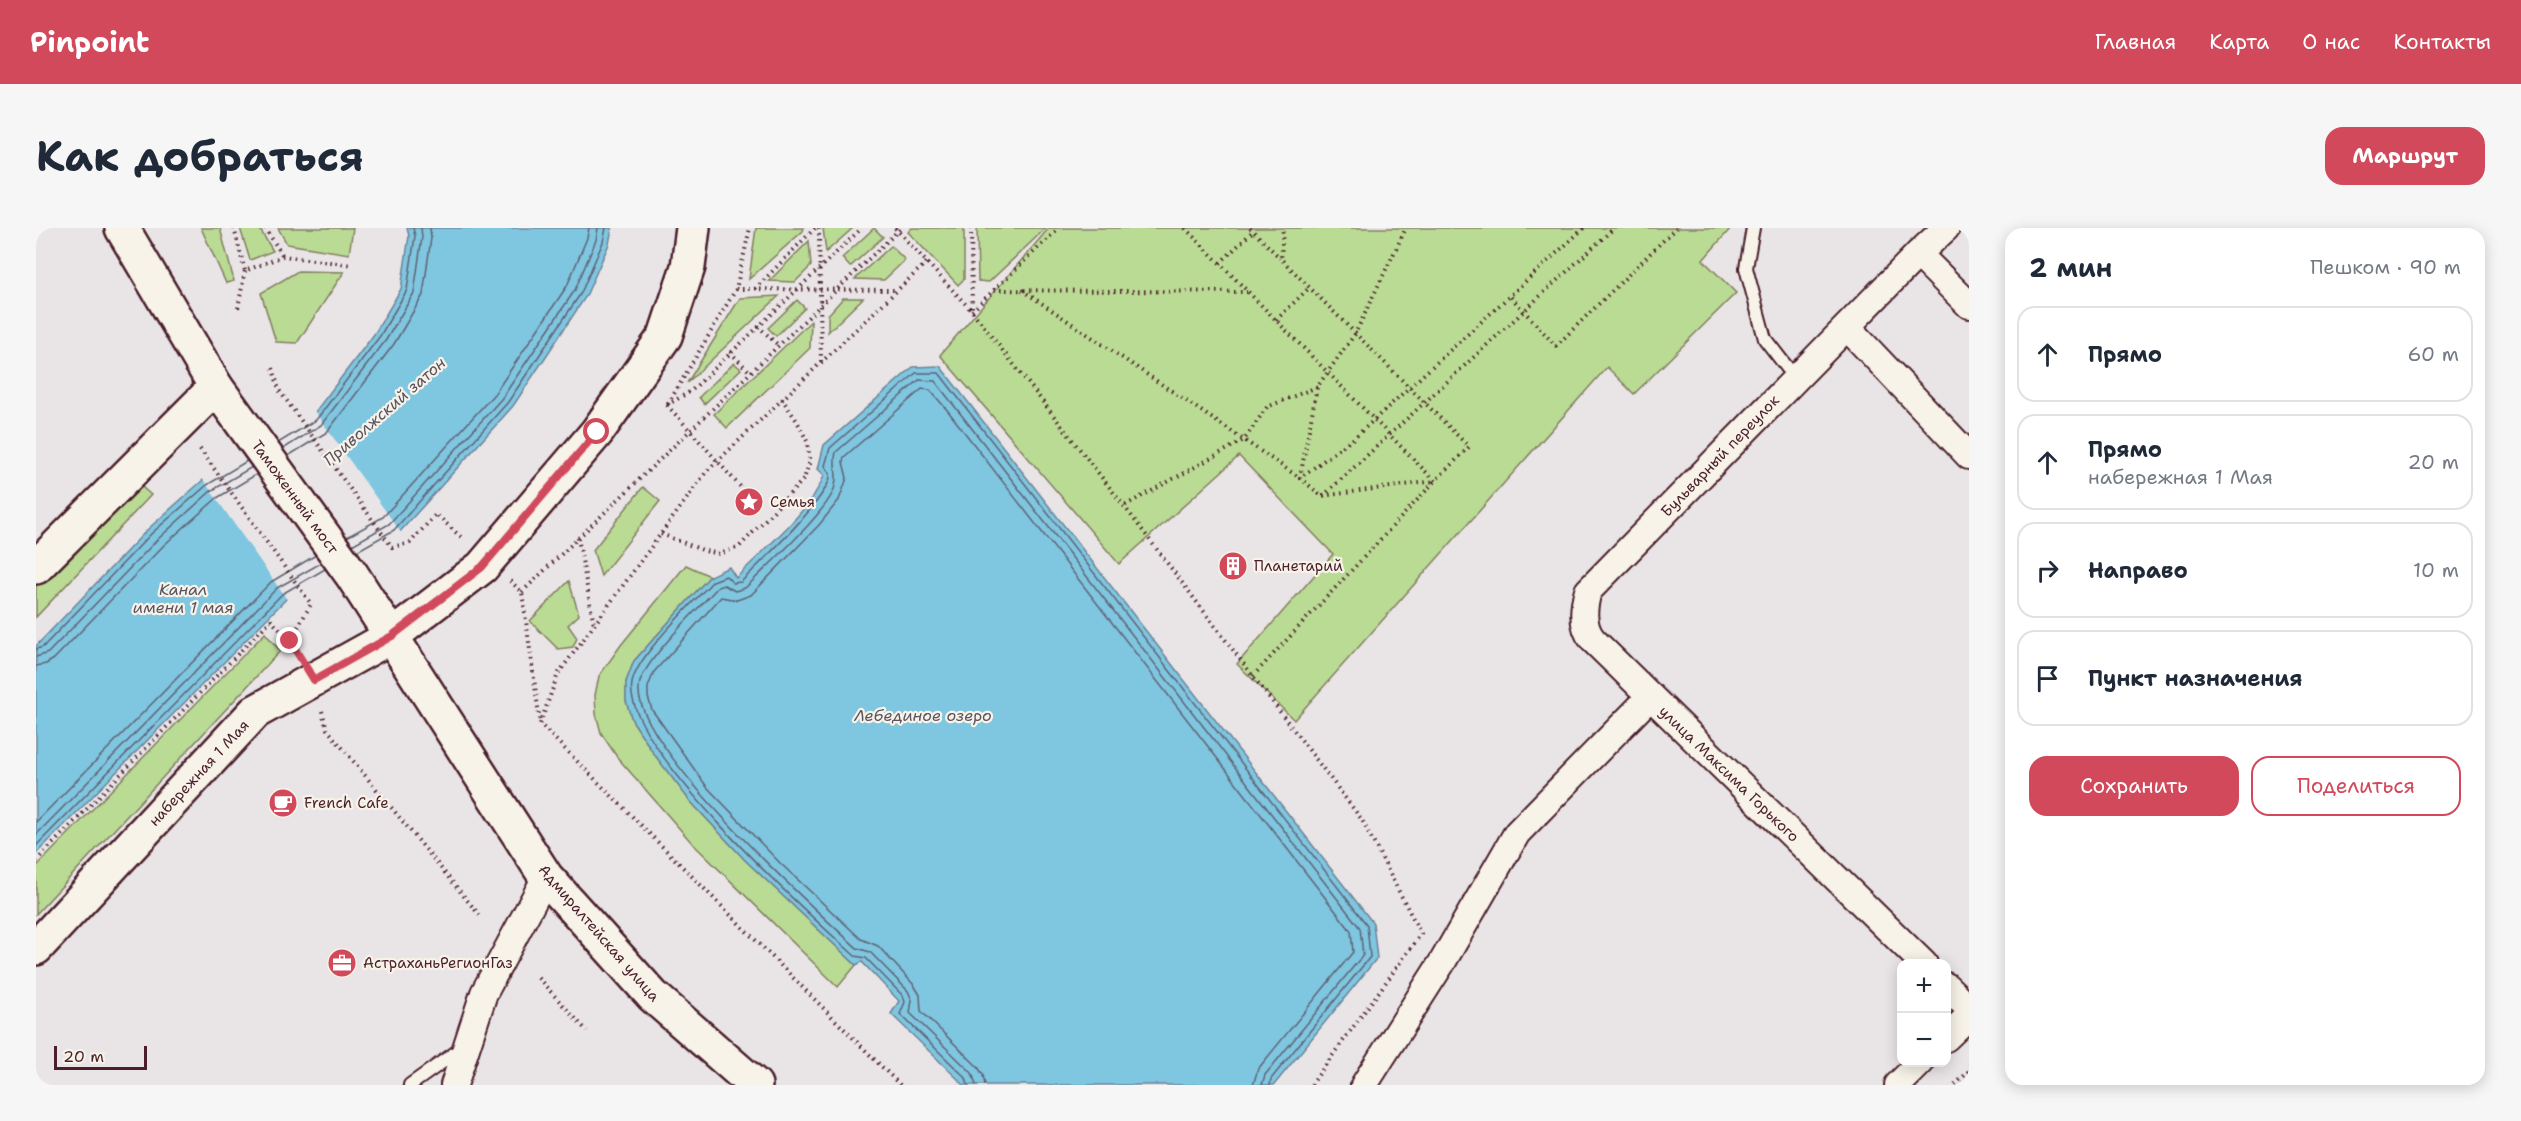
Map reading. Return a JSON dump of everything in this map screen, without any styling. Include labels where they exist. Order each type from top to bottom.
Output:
[{"type":"main road","name":"Таможенный мост","points":[[122,228],[216,387],[352,575],[392,636]]},
{"type":"main road","name":"набережная 1 Мая","points":[[36,948],[255,712],[392,636],[488,561],[597,432],[665,336],[688,267],[693,228]]},
{"type":"main road","points":[[36,567],[216,387]]},
{"type":"main road","name":"Адмиралтейская улица","points":[[392,636],[546,877],[653,996],[755,1085]]},
{"type":"street","name":"Бульварный переулок","points":[[1650,697],[1586,632],[1584,611],[1588,591],[1917,254],[1946,228]]},
{"type":"street","points":[[1917,254],[1969,305]]},
{"type":"street","points":[[1847,327],[1969,456]]},
{"type":"street","name":"улица Максима Горького","points":[[1364,1085],[1443,961],[1516,833],[1650,697],[1919,959]]},
{"type":"street","points":[[454,1085],[484,993],[546,877]]},
{"type":"street","points":[[1951,990],[1969,1008]]},
{"type":"street","points":[[1951,1034],[1969,1016]]},
{"type":"street","points":[[1898,1085],[1916,1067]]},
{"type":"lane","points":[[1753,228],[1746,268],[1765,339],[1796,379]]},
{"type":"lane","points":[[410,1085],[468,1043]]},
{"type":"path","points":[[234,228],[245,271],[238,308]]},
{"type":"path","points":[[265,228],[283,256]]},
{"type":"path","points":[[668,405],[736,289],[750,228]]},
{"type":"path","points":[[754,289],[817,228]]},
{"type":"path","points":[[817,228],[821,363]]},
{"type":"path","points":[[668,405],[691,391],[862,228]]},
{"type":"path","points":[[971,228],[972,311]]},
{"type":"path","points":[[972,311],[1059,228]]},
{"type":"path","points":[[1185,228],[1435,481]]},
{"type":"path","points":[[1281,259],[1283,228]]},
{"type":"path","points":[[1300,478],[1317,387],[1355,334],[1406,228]]},
{"type":"path","points":[[1300,478],[1354,438],[1584,228]]},
{"type":"path","points":[[1322,496],[1614,228]]},
{"type":"path","points":[[1511,297],[1556,346],[1676,228]]},
{"type":"path","points":[[522,592],[898,229],[972,311],[1124,506],[1362,820],[1421,934],[1311,1085]]},
{"type":"path","points":[[1220,263],[1252,229],[1469,447],[1253,676]]},
{"type":"path","points":[[245,271],[283,256],[352,265]]},
{"type":"path","points":[[540,724],[558,674],[707,471],[927,262]]},
{"type":"path","points":[[1276,320],[1309,288]]},
{"type":"path","points":[[736,289],[898,290]]},
{"type":"path","points":[[994,290],[1248,292]]},
{"type":"path","points":[[1022,290],[1300,478],[1322,496],[1435,481]]},
{"type":"path","points":[[758,326],[778,345]]},
{"type":"path","points":[[730,352],[750,372]]},
{"type":"path","points":[[273,368],[279,390],[392,547],[410,543],[436,514],[522,592],[540,724],[900,1085]]},
{"type":"path","points":[[1124,506],[1244,441],[1267,407],[1317,387]]},
{"type":"path","points":[[661,534],[719,554],[739,547],[804,479],[810,461],[807,441],[782,399]]},
{"type":"path","points":[[668,405],[746,494]]},
{"type":"path","points":[[199,447],[311,604],[290,641]]},
{"type":"path","points":[[578,538],[594,625]]},
{"type":"path","points":[[36,861],[272,620],[290,641],[314,680],[327,729],[481,917]]},
{"type":"path","points":[[538,978],[587,1031]]},
{"type":"path","points":[[1955,1085],[1969,1071]]},
{"type":"green space","points":[[201,228],[220,228],[234,281],[226,283]]},
{"type":"green space","points":[[240,228],[259,228],[273,251],[250,260]]},
{"type":"green space","points":[[278,228],[353,228],[349,254],[287,244]]},
{"type":"green space","points":[[756,228],[804,228],[749,279]]},
{"type":"green space","points":[[823,228],[853,228],[826,252]]},
{"type":"green space","points":[[874,228],[883,237],[850,267],[842,258]]},
{"type":"green space","points":[[912,228],[964,228],[964,279],[958,285],[908,232]]},
{"type":"green space","points":[[977,228],[1046,228],[989,282],[978,281]]},
{"type":"green space","points":[[1049,228],[1731,228],[1703,260],[1736,293],[1634,394],[1607,367],[1294,720],[1237,664],[1333,554],[1239,456],[1119,564],[940,355]]},
{"type":"green space","points":[[809,241],[811,266],[795,282],[769,281]]},
{"type":"green space","points":[[891,246],[905,260],[884,280],[855,279]]},
{"type":"green space","points":[[298,271],[344,272],[297,343],[276,342],[261,293]]},
{"type":"green space","points":[[779,296],[687,383],[740,298]]},
{"type":"green space","points":[[843,298],[863,298],[828,332],[828,315]]},
{"type":"green space","points":[[797,300],[805,308],[776,336],[768,328]]},
{"type":"green space","points":[[811,321],[810,348],[727,428],[714,414]]},
{"type":"green space","points":[[734,363],[741,369],[704,404],[699,397]]},
{"type":"green space","points":[[134,480],[151,495],[36,617],[36,579]]},
{"type":"green space","points":[[643,487],[660,501],[601,576],[593,550]]},
{"type":"green space","points":[[686,565],[710,576],[634,661],[626,682],[626,701],[632,720],[654,754],[690,801],[745,860],[856,965],[838,987],[692,843],[617,757],[601,733],[596,714],[595,695],[599,676],[621,645]]},
{"type":"green space","points":[[569,581],[579,615],[568,625],[577,638],[573,647],[558,649],[530,621]]},
{"type":"green space","points":[[265,633],[280,651],[36,914],[36,867]]},
{"type":"water","points":[[407,228],[612,228],[609,244],[586,296],[513,406],[397,535],[287,598],[36,854],[36,646],[148,529],[203,480],[312,416],[375,333],[401,289],[409,236]]},
{"type":"water","name":"Лебединое озеро","points":[[940,366],[1373,923],[1377,958],[1274,1085],[964,1085],[891,1014],[899,1001],[862,962],[856,965],[745,860],[690,801],[654,754],[632,720],[626,701],[626,682],[634,661],[710,576],[729,567],[736,578],[798,515],[809,502],[824,475],[818,469],[824,445],[913,367]]},
{"type":"pier","points":[[313,409],[402,534],[288,601],[202,478],[310,414]]},
{"type":"place","name":"Семья","points":[[749,502]]},
{"type":"place","name":"Планетарий","points":[[1233,566]]},
{"type":"place","name":"French Cafe","points":[[283,803]]},
{"type":"place","name":"АстраханьРегионГаз","points":[[342,963]]},
{"type":"route","points":[[290,641],[314,680],[392,636],[482,567],[597,432]]},
{"type":"water label","name":"Приволжский затон","points":[[384,411]]},
{"type":"water label","name":"Канал имени 1 мая","points":[[183,598]]}]
